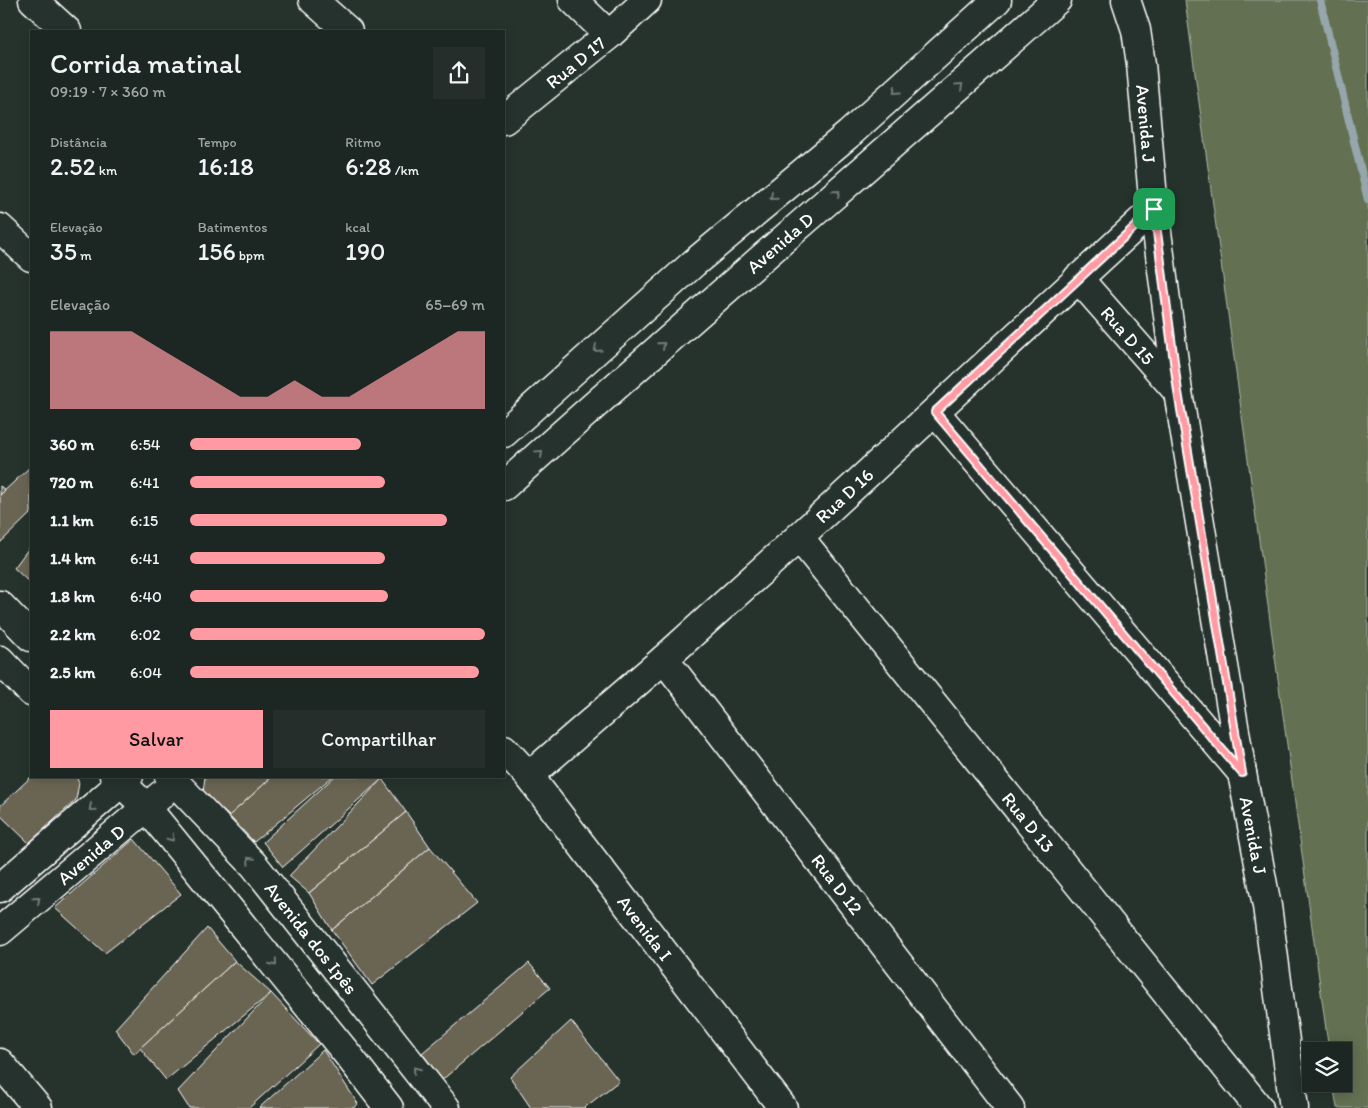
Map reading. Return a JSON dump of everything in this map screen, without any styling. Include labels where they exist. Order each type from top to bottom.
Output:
[{"type":"street","points":[[33,0],[66,30]]},
{"type":"street","points":[[313,0],[347,30]]},
{"type":"street","points":[[573,0],[609,35]]},
{"type":"street","name":"Rua D 17","points":[[505,119],[609,35],[646,0]]},
{"type":"street","name":"Avenida D","points":[[505,433],[694,263],[849,134],[997,0]]},
{"type":"street","name":"Avenida D","points":[[505,485],[609,391],[922,120],[1056,0]]},
{"type":"street","name":"Avenida J","points":[[1126,0],[1136,30],[1141,64],[1154,209],[1178,392],[1242,773],[1267,906],[1294,1108]]},
{"type":"street","name":"Rua D 16","points":[[529,776],[664,659],[799,537],[1154,209]]},
{"type":"street","points":[[0,228],[30,256]]},
{"type":"street","name":"Rua D 15","points":[[1078,278],[1178,392]]},
{"type":"street","points":[[935,412],[1242,773]]},
{"type":"street","name":"Rua D 13","points":[[799,537],[1259,1108]]},
{"type":"street","points":[[0,605],[30,636]]},
{"type":"street","name":"Rua D 12","points":[[664,659],[1010,1108]]},
{"type":"street","points":[[0,660],[30,691]]},
{"type":"street","name":"Avenida I","points":[[505,750],[529,776],[783,1108]]},
{"type":"street","name":"Avenida D","points":[[0,931],[146,807],[175,778]]},
{"type":"street","name":"Avenida dos Ipês","points":[[175,778],[254,864],[446,1108]]},
{"type":"street","points":[[122,779],[348,1055],[389,1108]]},
{"type":"street","name":"Avenida D","points":[[0,888],[122,779]]},
{"type":"street","points":[[0,1063],[38,1108]]},
{"type":"green space","points":[[1185,0],[1368,0],[1368,1108],[1337,1108],[1334,1092],[1352,1092],[1352,1042],[1328,1042]]},
{"type":"building","points":[[30,467],[30,514],[0,543],[0,495]]},
{"type":"building","points":[[0,486],[5,490],[0,495]]},
{"type":"building","points":[[30,546],[30,583],[14,568]]},
{"type":"building","points":[[30,778],[77,778],[79,783],[76,800],[29,843],[0,815],[0,806]]},
{"type":"building","points":[[205,778],[271,778],[229,816],[203,793]]},
{"type":"building","points":[[271,778],[331,778],[254,842],[229,816]]},
{"type":"building","points":[[333,778],[382,779],[283,867],[263,842]]},
{"type":"building","points":[[382,779],[406,812],[309,893],[289,876]]},
{"type":"building","points":[[406,812],[430,847],[332,930],[309,893]]},
{"type":"building","points":[[134,839],[181,894],[105,953],[55,908]]},
{"type":"building","points":[[430,847],[477,903],[372,985],[332,930]]},
{"type":"building","points":[[207,928],[235,961],[134,1054],[115,1029]]},
{"type":"building","points":[[235,961],[271,993],[166,1080],[140,1048]]},
{"type":"building","points":[[529,963],[550,988],[442,1080],[422,1053]]},
{"type":"building","points":[[271,993],[319,1044],[249,1108],[189,1108],[178,1091]]},
{"type":"building","points":[[571,1021],[619,1081],[584,1108],[531,1108],[510,1077]]},
{"type":"building","points":[[323,1050],[358,1104],[353,1108],[259,1108]]},
{"type":"waterway","points":[[1320,0],[1368,200]]},
{"type":"route","points":[[1154,209],[1178,392],[1242,773],[935,412],[1154,209]]}]
